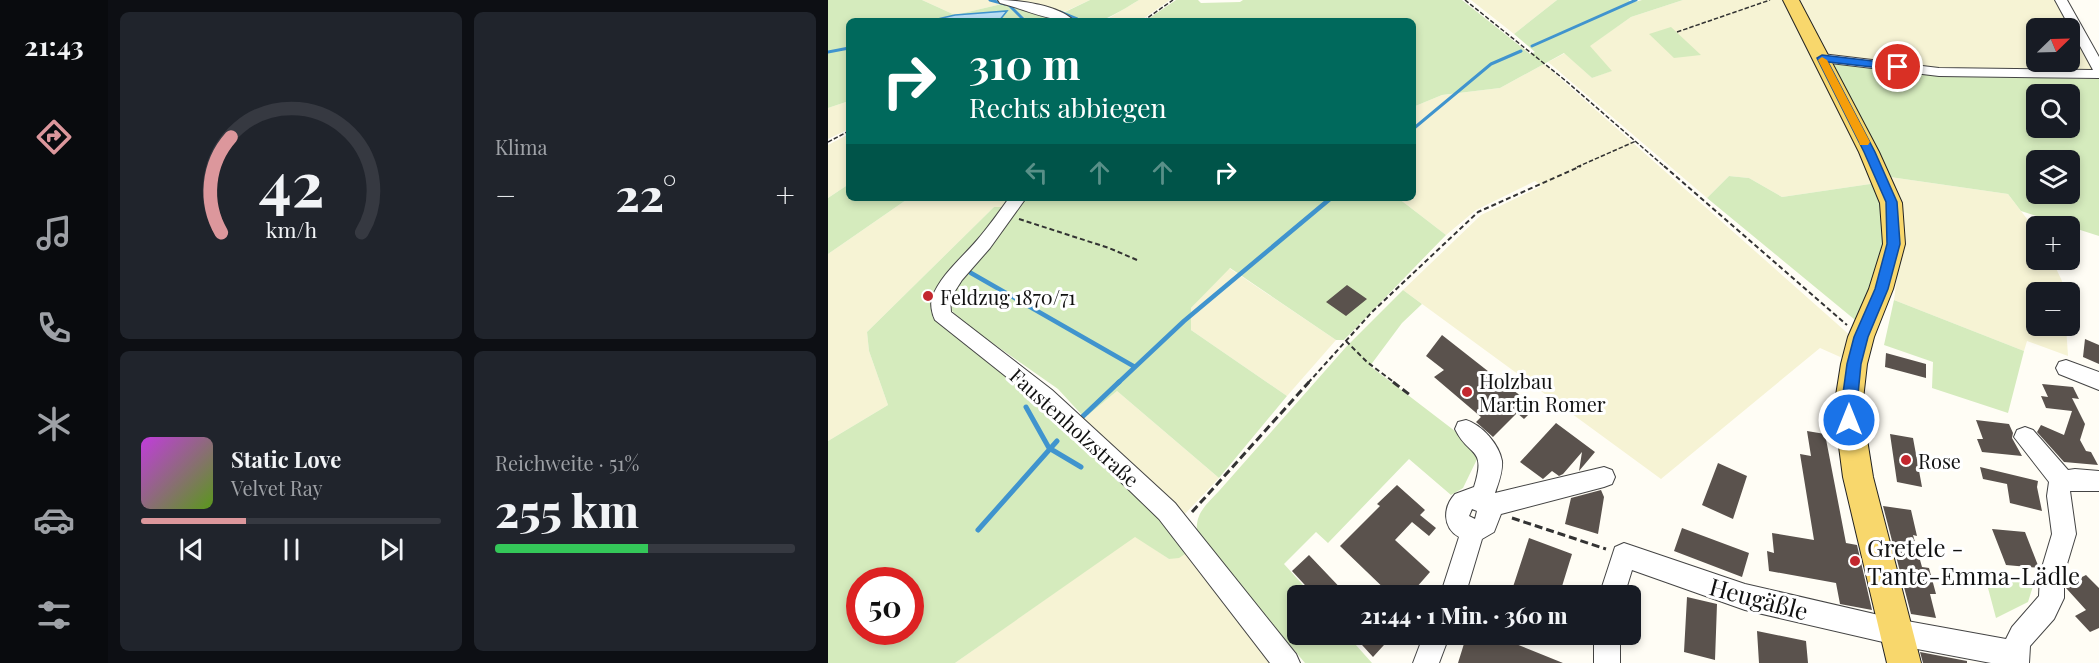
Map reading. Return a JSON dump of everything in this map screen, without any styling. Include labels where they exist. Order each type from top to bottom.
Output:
[{"type":"main road","points":[[1791,0],[1892,202],[1894,244],[1881,289],[1861,337],[1851,379],[1848,408],[1858,477],[1904,663]]},
{"type":"street","points":[[1004,0],[1045,11],[1061,18]]},
{"type":"street","points":[[1822,58],[1939,72],[2099,71],[2061,0]]},
{"type":"street","name":"Faustenholzstraße","points":[[1016,201],[951,283],[941,299],[942,315],[1045,396],[1167,511],[1287,663]]},
{"type":"street","points":[[2066,368],[2099,381]]},
{"type":"street","points":[[1456,585],[1473,530],[1486,524],[1486,506],[1493,466],[1487,448],[1466,429]]},
{"type":"street","points":[[2025,437],[2064,482]]},
{"type":"street","points":[[1486,506],[1604,477]]},
{"type":"street","points":[[2015,658],[2021,633],[2040,618],[2051,599],[2052,572],[2064,535],[2057,494],[2060,483],[2075,479],[2099,481]]},
{"type":"street","points":[[1614,585],[1624,555]]},
{"type":"street","name":"Heugäßle","points":[[1624,555],[1744,597],[2015,658]]},
{"type":"street","points":[[1426,663],[1433,645]]},
{"type":"street","points":[[1607,645],[1607,663]]},
{"type":"path","points":[[1147,18],[1173,0]]},
{"type":"path","points":[[1465,0],[1636,141],[1861,337]]},
{"type":"path","points":[[1677,32],[1770,0]]},
{"type":"path","points":[[828,142],[846,133]]},
{"type":"path","points":[[1183,532],[1192,511],[1346,341],[1459,227],[1478,212],[1636,141]]},
{"type":"path","points":[[1005,216],[1039,224],[1137,260]]},
{"type":"path","points":[[1346,341],[1367,362],[1410,395]]},
{"type":"path","points":[[1486,506],[1624,555]]},
{"type":"shaded area","points":[[922,0],[993,0],[1006,3],[955,15]]},
{"type":"shaded area","points":[[1019,0],[1090,0],[1062,13]]},
{"type":"shaded area","points":[[1139,0],[1170,0],[1144,18],[1109,18]]},
{"type":"shaded area","points":[[1471,0],[1557,0],[1514,34]]},
{"type":"shaded area","points":[[1683,0],[1788,0],[1877,183],[1782,197],[1749,178],[1729,176],[1707,198],[1548,62],[1565,53],[1592,78],[1611,71],[1589,46],[1631,17]]},
{"type":"shaded area","points":[[1795,0],[2057,0],[2067,18],[2026,18],[2026,72],[1945,71],[1825,55]]},
{"type":"shaded area","points":[[2080,40],[2098,72],[2080,72]]},
{"type":"shaded area","points":[[1544,64],[1853,338],[1847,360],[1820,348],[1661,479],[1403,290],[1481,215],[1542,186],[1535,181],[1476,210],[1446,235],[1402,201],[1416,201],[1416,106],[1442,95],[1500,88]]},
{"type":"shaded area","points":[[846,102],[846,130],[828,139],[828,108]]},
{"type":"shaded area","points":[[846,136],[846,186],[828,198],[828,145]]},
{"type":"shaded area","points":[[1890,177],[2008,194],[2026,218],[2026,270],[2057,270],[2062,281],[2026,282],[2026,336],[2067,336],[2068,356],[2027,341],[2024,351],[1894,300],[1901,246]]},
{"type":"shaded area","points":[[905,201],[1012,201],[1007,207],[994,207],[867,332],[869,351],[888,405],[828,441],[828,254]]},
{"type":"shaded area","points":[[1229,268],[1336,340],[1287,396],[1191,330],[1191,308]]},
{"type":"shaded area","points":[[1117,391],[1219,478],[1183,516],[1083,419]]},
{"type":"shaded area","points":[[1135,536],[1169,559],[1188,552],[1275,663],[955,663]]},
{"type":"green space","points":[[828,0],[922,0],[955,15],[942,18],[846,18],[846,102],[828,108]]},
{"type":"green space","points":[[1090,0],[1139,0],[1106,18],[1072,18],[1063,13]]},
{"type":"green space","points":[[1176,0],[1198,0],[1201,3],[1243,0],[1462,0],[1530,54],[1535,52],[1514,34],[1557,0],[1629,0],[1631,3],[1642,0],[1683,0],[1631,17],[1590,46],[1612,71],[1592,78],[1564,53],[1500,88],[1442,95],[1416,106],[1416,18],[1149,18]]},
{"type":"green space","points":[[1006,3],[1056,18],[1001,18],[1006,11],[955,15]]},
{"type":"green space","points":[[1671,27],[1701,55],[1674,58],[1649,34]]},
{"type":"green space","points":[[1830,63],[1946,76],[2099,79],[2099,236],[2080,230],[2080,216],[2037,216],[2021,211],[2008,194],[1890,177]]},
{"type":"green space","points":[[1729,176],[1749,178],[1782,197],[1877,183],[1888,244],[1860,324],[1707,198]]},
{"type":"green space","points":[[846,186],[846,201],[905,201],[828,254],[828,198]]},
{"type":"green space","points":[[1021,201],[1402,201],[1446,235],[1344,340],[1336,340],[1230,268],[1191,308],[1191,330],[1287,396],[1219,478],[1117,391],[1088,415],[1082,415],[1058,389],[964,323],[951,310],[951,296],[963,275]]},
{"type":"green space","points":[[994,207],[1007,207],[934,300],[1014,379],[1164,516],[1188,552],[1179,558],[1169,559],[1135,537],[955,663],[828,663],[828,441],[888,405],[869,351],[867,332]]},
{"type":"green space","points":[[1403,290],[1422,304],[1402,323],[1370,366],[1481,451],[1463,488],[1451,495],[1409,459],[1328,543],[1316,532],[1284,564],[1303,585],[1287,585],[1287,642],[1198,537],[1197,523],[1201,511],[1209,501],[1346,347]]},
{"type":"green space","points":[[1894,300],[2024,351],[2008,413],[1932,388],[1933,362],[1884,345]]},
{"type":"green space","points":[[1984,573],[2033,586],[2028,602],[1996,618]]},
{"type":"green space","points":[[1290,645],[1356,645],[1372,663],[1305,663]]},
{"type":"water","points":[[1007,11],[1001,18],[942,18]]},
{"type":"building","points":[[1347,285],[1367,299],[1346,316],[1326,302]]},
{"type":"building","points":[[1442,335],[1536,407],[1524,419],[1517,413],[1493,437],[1476,422],[1481,417],[1434,377],[1444,370],[1426,356]]},
{"type":"building","points":[[2085,339],[2099,345],[2099,364],[2083,357]]},
{"type":"building","points":[[1886,353],[1926,364],[1926,378],[1885,367]]},
{"type":"building","points":[[2042,384],[2073,387],[2079,399],[2072,398],[2085,424],[2080,440],[2086,451],[2091,452],[2098,465],[2064,462],[2037,432],[2041,425],[2064,435],[2072,411],[2046,408],[2041,396],[2048,397]]},
{"type":"building","points":[[1976,420],[2009,424],[2013,433],[2012,438],[2022,456],[1982,452],[1977,439],[1983,439]]},
{"type":"building","points":[[1556,423],[1595,452],[1579,471],[1582,452],[1563,474],[1559,476],[1552,471],[1543,479],[1520,462]]},
{"type":"building","points":[[1807,431],[1825,434],[1846,543],[1857,545],[1872,610],[1840,604],[1836,583],[1769,571],[1767,551],[1774,553],[1772,533],[1814,540],[1800,454],[1811,456]]},
{"type":"building","name":"Rose","points":[[1890,434],[1913,438],[1922,487],[1897,482]]},
{"type":"building","points":[[1718,463],[1747,476],[1733,519],[1702,505]]},
{"type":"building","points":[[1980,467],[2038,481],[2042,511],[2010,503],[2007,484],[1983,479]]},
{"type":"building","points":[[1397,485],[1425,510],[1420,515],[1436,528],[1429,536],[1412,522],[1395,540],[1430,572],[1419,585],[1381,585],[1340,546],[1380,506],[1377,504]]},
{"type":"building","points":[[1601,490],[1604,497],[1598,534],[1565,524],[1571,498]]},
{"type":"building","points":[[1883,506],[1911,510],[1917,536],[1913,535],[1922,567],[1929,568],[1936,594],[1930,594],[1936,618],[1911,614]]},
{"type":"building","points":[[1682,528],[1749,553],[1742,577],[1674,551]]},
{"type":"building","points":[[1992,529],[2025,532],[2039,568],[2006,565]]},
{"type":"building","points":[[1529,538],[1572,554],[1562,585],[1514,585]]},
{"type":"building","points":[[1309,555],[1338,585],[1305,585],[1292,571]]},
{"type":"building","points":[[2086,575],[2099,588],[2099,628],[2090,632],[2075,616],[2086,610],[2066,588],[2066,585]]},
{"type":"building","points":[[1687,597],[1717,604],[1715,660],[1684,652]]},
{"type":"building","points":[[1757,631],[1806,641],[1808,663],[1759,663]]},
{"type":"building","points":[[1362,645],[1384,645],[1373,657]]},
{"type":"building","points":[[1464,645],[1518,645],[1563,663],[1458,663]]},
{"type":"building","points":[[1920,652],[1967,661],[1967,663],[1923,663]]},
{"type":"waterway","points":[[990,0],[1005,4]]},
{"type":"waterway","points":[[1532,46],[1636,0]]},
{"type":"waterway","points":[[1009,5],[1022,18]]},
{"type":"waterway","points":[[1060,12],[1075,18]]},
{"type":"waterway","points":[[828,52],[846,49]]},
{"type":"waterway","points":[[1416,126],[1491,64],[1521,51]]},
{"type":"waterway","points":[[1118,383],[1184,321],[1327,201]]},
{"type":"waterway","points":[[971,273],[1135,367]]},
{"type":"waterway","points":[[1079,420],[1119,382]]},
{"type":"waterway","points":[[1026,407],[1050,449]]},
{"type":"waterway","points":[[1050,449],[1057,441]]},
{"type":"waterway","points":[[978,530],[1050,449]]},
{"type":"waterway","points":[[1050,449],[1081,467]]},
{"type":"slow traffic","points":[[1822,60],[1864,142]]},
{"type":"place","name":"Feldzug 1870/71","points":[[928,296]]},
{"type":"place","name":"Holzbau Martin Romer","points":[[1467,392]]},
{"type":"place","name":"Rose","points":[[1906,460]]},
{"type":"place","name":"Gretele - Tante-Emma-Lädle","points":[[1855,561]]},
{"type":"route","points":[[1849,420],[1848,408],[1854,364],[1861,337],[1881,289],[1894,244],[1892,202],[1822,58],[1898,67]]}]
